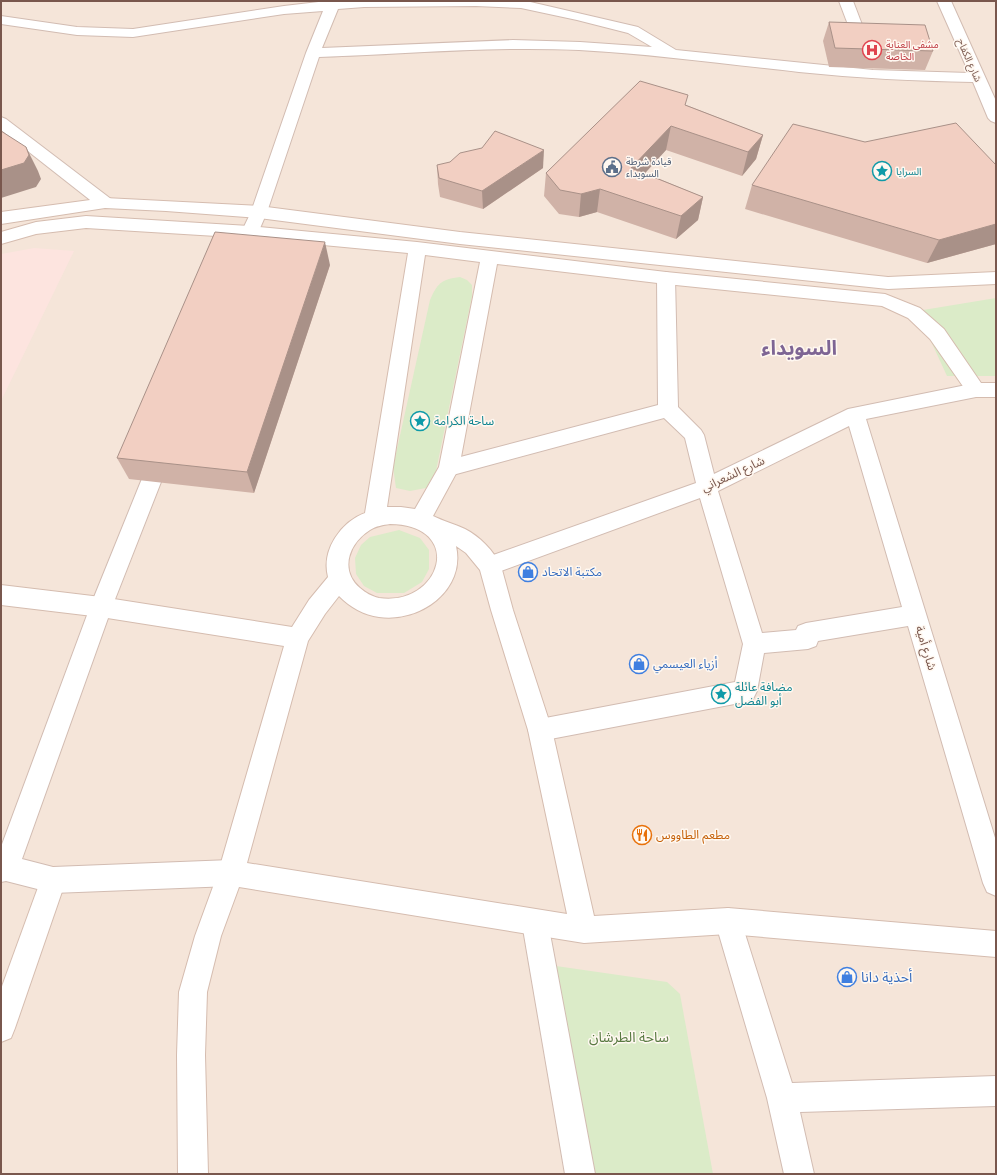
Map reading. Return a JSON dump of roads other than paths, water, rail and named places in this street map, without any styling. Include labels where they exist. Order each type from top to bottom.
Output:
[{"type":"street","points":[[846,1],[874,74]]},
{"type":"street","name":"شارع الكفاح","points":[[944,1],[986,86],[996,118]]},
{"type":"street","points":[[1,20],[77,31],[133,33],[333,3],[476,2],[521,4],[578,16],[633,30],[671,53]]},
{"type":"street","points":[[235,269],[249,232],[259,212],[313,53],[333,3]]},
{"type":"street","points":[[313,53],[370,51],[434,46],[578,46],[671,53],[986,86]]},
{"type":"street","points":[[1,122],[105,203]]},
{"type":"street","points":[[1,218],[105,203],[259,212],[460,238],[888,283],[996,278]]},
{"type":"street","points":[[1,238],[36,228],[86,222],[249,232],[417,248],[666,278],[885,300],[914,313],[937,334],[976,390]]},
{"type":"street","points":[[375,518],[417,248]]},
{"type":"street","points":[[427,523],[449,468],[490,256]]},
{"type":"street","points":[[540,730],[744,691],[754,644],[707,487],[694,435],[668,410],[666,278]]},
{"type":"street","name":"شارع الشعراني","points":[[490,566],[707,487],[855,414],[976,390],[996,390]]},
{"type":"street","points":[[449,468],[668,410]]},
{"type":"street","name":"شارع أمية","points":[[855,414],[996,883]]},
{"type":"street","points":[[168,438],[101,607],[3,868],[53,880],[230,873],[535,924],[584,930],[728,921],[996,944]]},
{"type":"street","points":[[427,523],[442,538],[447,550],[448,564],[443,578],[433,592],[418,602],[399,608],[380,608],[363,603],[349,593],[340,579],[337,564],[340,548],[349,535],[361,525],[375,518],[390,515],[406,515],[427,523],[457,535],[474,547],[490,566],[502,610],[540,730],[584,930]]},
{"type":"street","points":[[193,1174],[191,1056],[193,992],[208,936],[230,873],[298,638],[317,607],[340,579]]},
{"type":"street","points":[[1,595],[101,607],[298,638]]},
{"type":"street","points":[[754,644],[808,639],[806,633],[916,615]]},
{"type":"street","points":[[1,1028],[53,880]]},
{"type":"street","points":[[728,921],[782,1098],[799,1174]]},
{"type":"street","points":[[535,924],[580,1174]]},
{"type":"street","points":[[782,1098],[996,1091]]},
{"type":"place","name":"مشفى العناية الخاصة","points":[[872,50]]},
{"type":"place","name":"قيادة شرطة السويداء","points":[[612,167]]},
{"type":"place","name":"السرايا","points":[[882,171]]},
{"type":"place","name":"ساحة الكرامة","points":[[420,421]]},
{"type":"place","name":"مكتبة الاتحاد","points":[[528,572]]},
{"type":"place","name":"أزياء العيسمي","points":[[639,664]]},
{"type":"place","name":"مضافة عائلة أبو الفضل","points":[[721,694]]},
{"type":"place","name":"مطعم الطاووس","points":[[642,835]]},
{"type":"place","name":"أحذية دانا","points":[[847,977]]},
{"type":"district","name":"السويداء","points":[[799,348]]},
{"type":"park label","name":"ساحة الطرشان","points":[[629,1037]]}]
